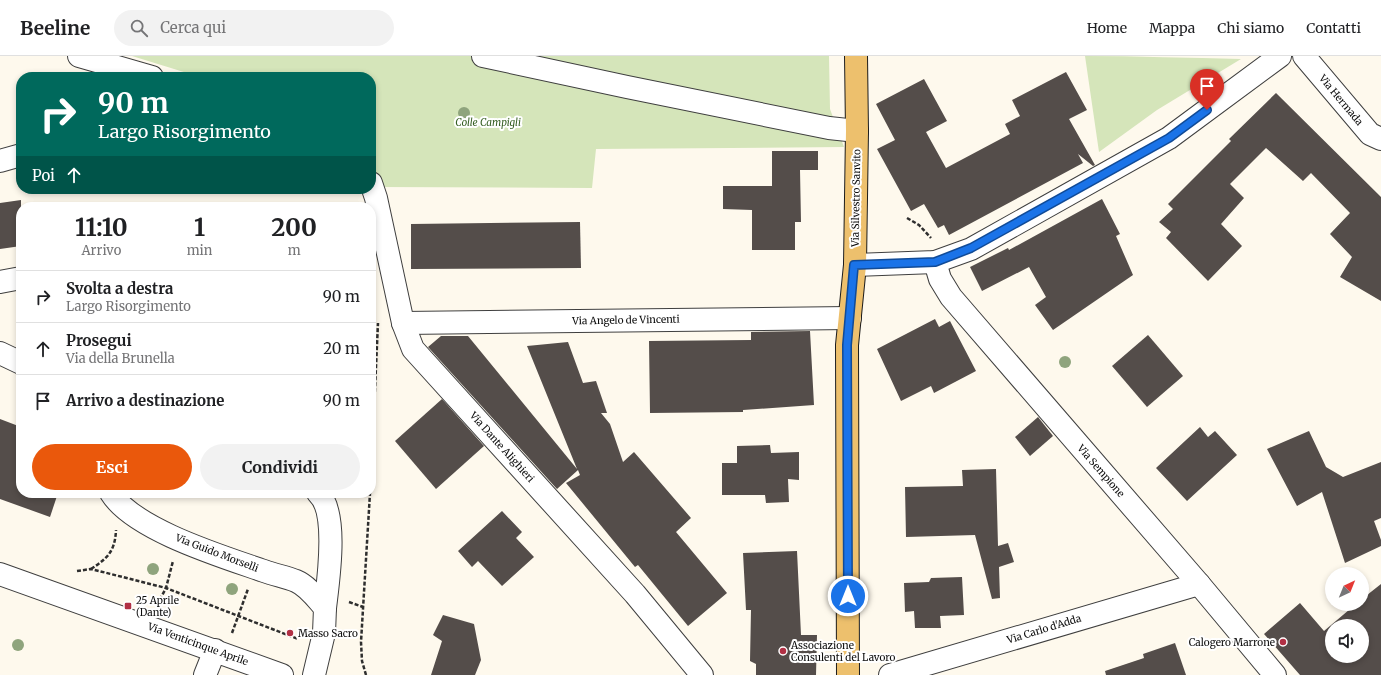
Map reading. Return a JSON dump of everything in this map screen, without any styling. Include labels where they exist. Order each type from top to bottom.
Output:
[{"type":"main road","name":"Via Silvestro Sanvito","points":[[848,675],[847,345],[854,265],[857,131],[856,56]]},
{"type":"street","points":[[78,56],[134,72]]},
{"type":"street","points":[[483,56],[627,88],[829,128],[857,131]]},
{"type":"street","points":[[854,265],[934,252],[971,248],[1169,138],[1280,56]]},
{"type":"street","name":"Via Hermada","points":[[1304,56],[1370,134],[1381,139]]},
{"type":"street","points":[[0,161],[16,156]]},
{"type":"street","name":"Via Dante Alighieri","points":[[375,194],[403,322],[414,350],[635,594],[702,675]]},
{"type":"street","name":"Via Sempione","points":[[934,252],[940,279],[951,297],[1199,584],[1275,675]]},
{"type":"street","points":[[0,282],[16,279]]},
{"type":"street","name":"Via Angelo de Vincenti","points":[[403,322],[850,318]]},
{"type":"street","points":[[0,353],[16,361]]},
{"type":"street","name":"Via Guido Morselli","points":[[115,498],[128,512],[155,528],[201,549],[298,582],[313,594],[325,608]]},
{"type":"street","points":[[314,675],[324,634],[325,608],[331,553],[330,528],[324,501],[322,498]]},
{"type":"street","name":"Via Venticinque Aprile","points":[[0,574],[282,675]]},
{"type":"street","name":"Via Carlo d'Adda","points":[[890,675],[1199,584]]},
{"type":"street","points":[[206,675],[215,650]]},
{"type":"path","points":[[907,218],[919,225],[934,252]]},
{"type":"path","points":[[376,366],[378,322],[403,322]]},
{"type":"path","points":[[366,675],[362,661],[361,642],[370,498]]},
{"type":"path","points":[[91,569],[106,559],[111,552],[115,540],[116,528]]},
{"type":"path","points":[[156,607],[166,588],[175,555]]},
{"type":"path","points":[[77,571],[91,569],[166,588],[304,642]]},
{"type":"path","points":[[232,634],[250,583]]},
{"type":"green space","name":"Colle Campigli","points":[[132,56],[829,56],[830,109],[844,147],[596,149],[592,188],[376,187],[376,72],[184,72]]},
{"type":"green space","points":[[1085,56],[1241,59],[1157,110],[1099,152]]},
{"type":"building","points":[[1066,72],[1087,110],[1069,119],[1095,165],[1093,166],[1078,154],[1083,163],[949,235],[944,225],[938,228],[924,204],[911,211],[877,149],[895,140],[876,104],[924,79],[947,121],[926,132],[946,168],[1010,134],[1005,124],[1020,116],[1012,100]]},
{"type":"building","points":[[1276,93],[1381,197],[1381,301],[1340,277],[1352,257],[1330,234],[1350,213],[1311,173],[1303,181],[1266,148],[1230,184],[1244,198],[1221,224],[1242,246],[1208,281],[1166,238],[1171,232],[1159,222],[1173,209],[1168,204],[1231,141],[1229,139]]},
{"type":"building","points":[[772,151],[818,151],[818,170],[800,170],[801,222],[795,222],[795,250],[752,250],[752,210],[723,209],[723,186],[772,186]]},
{"type":"building","points":[[1102,199],[1120,234],[1116,236],[1133,275],[1053,330],[1035,305],[1046,297],[1029,267],[982,291],[970,267],[1008,248],[1009,250]]},
{"type":"building","points":[[21,200],[21,202],[16,202],[16,247],[0,249],[0,203]]},
{"type":"building","points":[[580,222],[581,268],[411,269],[411,224]]},
{"type":"building","points":[[935,319],[939,327],[950,321],[976,371],[934,393],[931,386],[901,401],[877,349]]},
{"type":"building","points":[[810,331],[814,405],[743,410],[743,412],[650,413],[649,341],[751,340],[751,332]]},
{"type":"building","points":[[1148,335],[1183,376],[1147,407],[1112,366]]},
{"type":"building","points":[[441,336],[468,336],[577,469],[527,346],[568,342],[583,383],[596,381],[607,413],[601,413],[610,424],[623,462],[634,452],[691,518],[676,532],[727,593],[688,626],[638,565],[635,567],[566,483],[580,475],[578,470],[557,489],[428,347]]},
{"type":"building","points":[[442,399],[484,446],[436,489],[395,441]]},
{"type":"building","points":[[1038,417],[1053,436],[1030,456],[1015,437]]},
{"type":"building","points":[[0,419],[16,425],[16,498],[56,498],[50,517],[0,499]]},
{"type":"building","points":[[1200,427],[1208,437],[1215,431],[1237,455],[1187,501],[1156,468]]},
{"type":"building","points":[[1309,431],[1326,467],[1343,477],[1381,462],[1381,518],[1374,521],[1381,540],[1381,546],[1345,563],[1322,492],[1297,506],[1267,449]]},
{"type":"building","points":[[770,445],[771,453],[799,452],[799,480],[788,479],[789,502],[766,503],[765,495],[722,495],[722,463],[737,463],[737,446]]},
{"type":"building","points":[[996,469],[998,546],[1008,543],[1014,562],[999,567],[1000,598],[992,599],[975,535],[906,537],[905,487],[963,486],[962,470]]},
{"type":"building","points":[[502,511],[522,532],[516,538],[534,557],[502,586],[478,561],[472,567],[458,551]]},
{"type":"building","points":[[797,551],[801,635],[817,635],[816,675],[756,675],[756,664],[750,661],[751,610],[746,610],[743,553]]},
{"type":"building","points":[[962,577],[964,615],[940,616],[941,628],[915,628],[914,611],[905,612],[904,583],[929,582],[931,578]]},
{"type":"building","points":[[1381,584],[1381,675],[1300,675],[1264,634],[1300,603],[1324,631],[1325,630],[1325,663],[1369,663],[1369,619],[1338,619],[1348,611],[1369,611],[1369,593]]},
{"type":"building","points":[[443,615],[474,624],[481,660],[475,675],[431,675],[442,641],[433,635]]},
{"type":"building","points":[[1175,643],[1186,675],[1106,675],[1105,671],[1144,658],[1143,654]]},
{"type":"place","name":"25 Aprile (Dante)","points":[[128,606]]},
{"type":"place","name":"Masso Sacro","points":[[290,633]]},
{"type":"place","name":"Calogero Marrone","points":[[1283,642]]},
{"type":"place","name":"Associazione Consulenti del Lavoro","points":[[783,651]]},
{"type":"route","points":[[848,596],[847,345],[854,265],[935,262],[971,248],[1169,138],[1207,110]]}]
